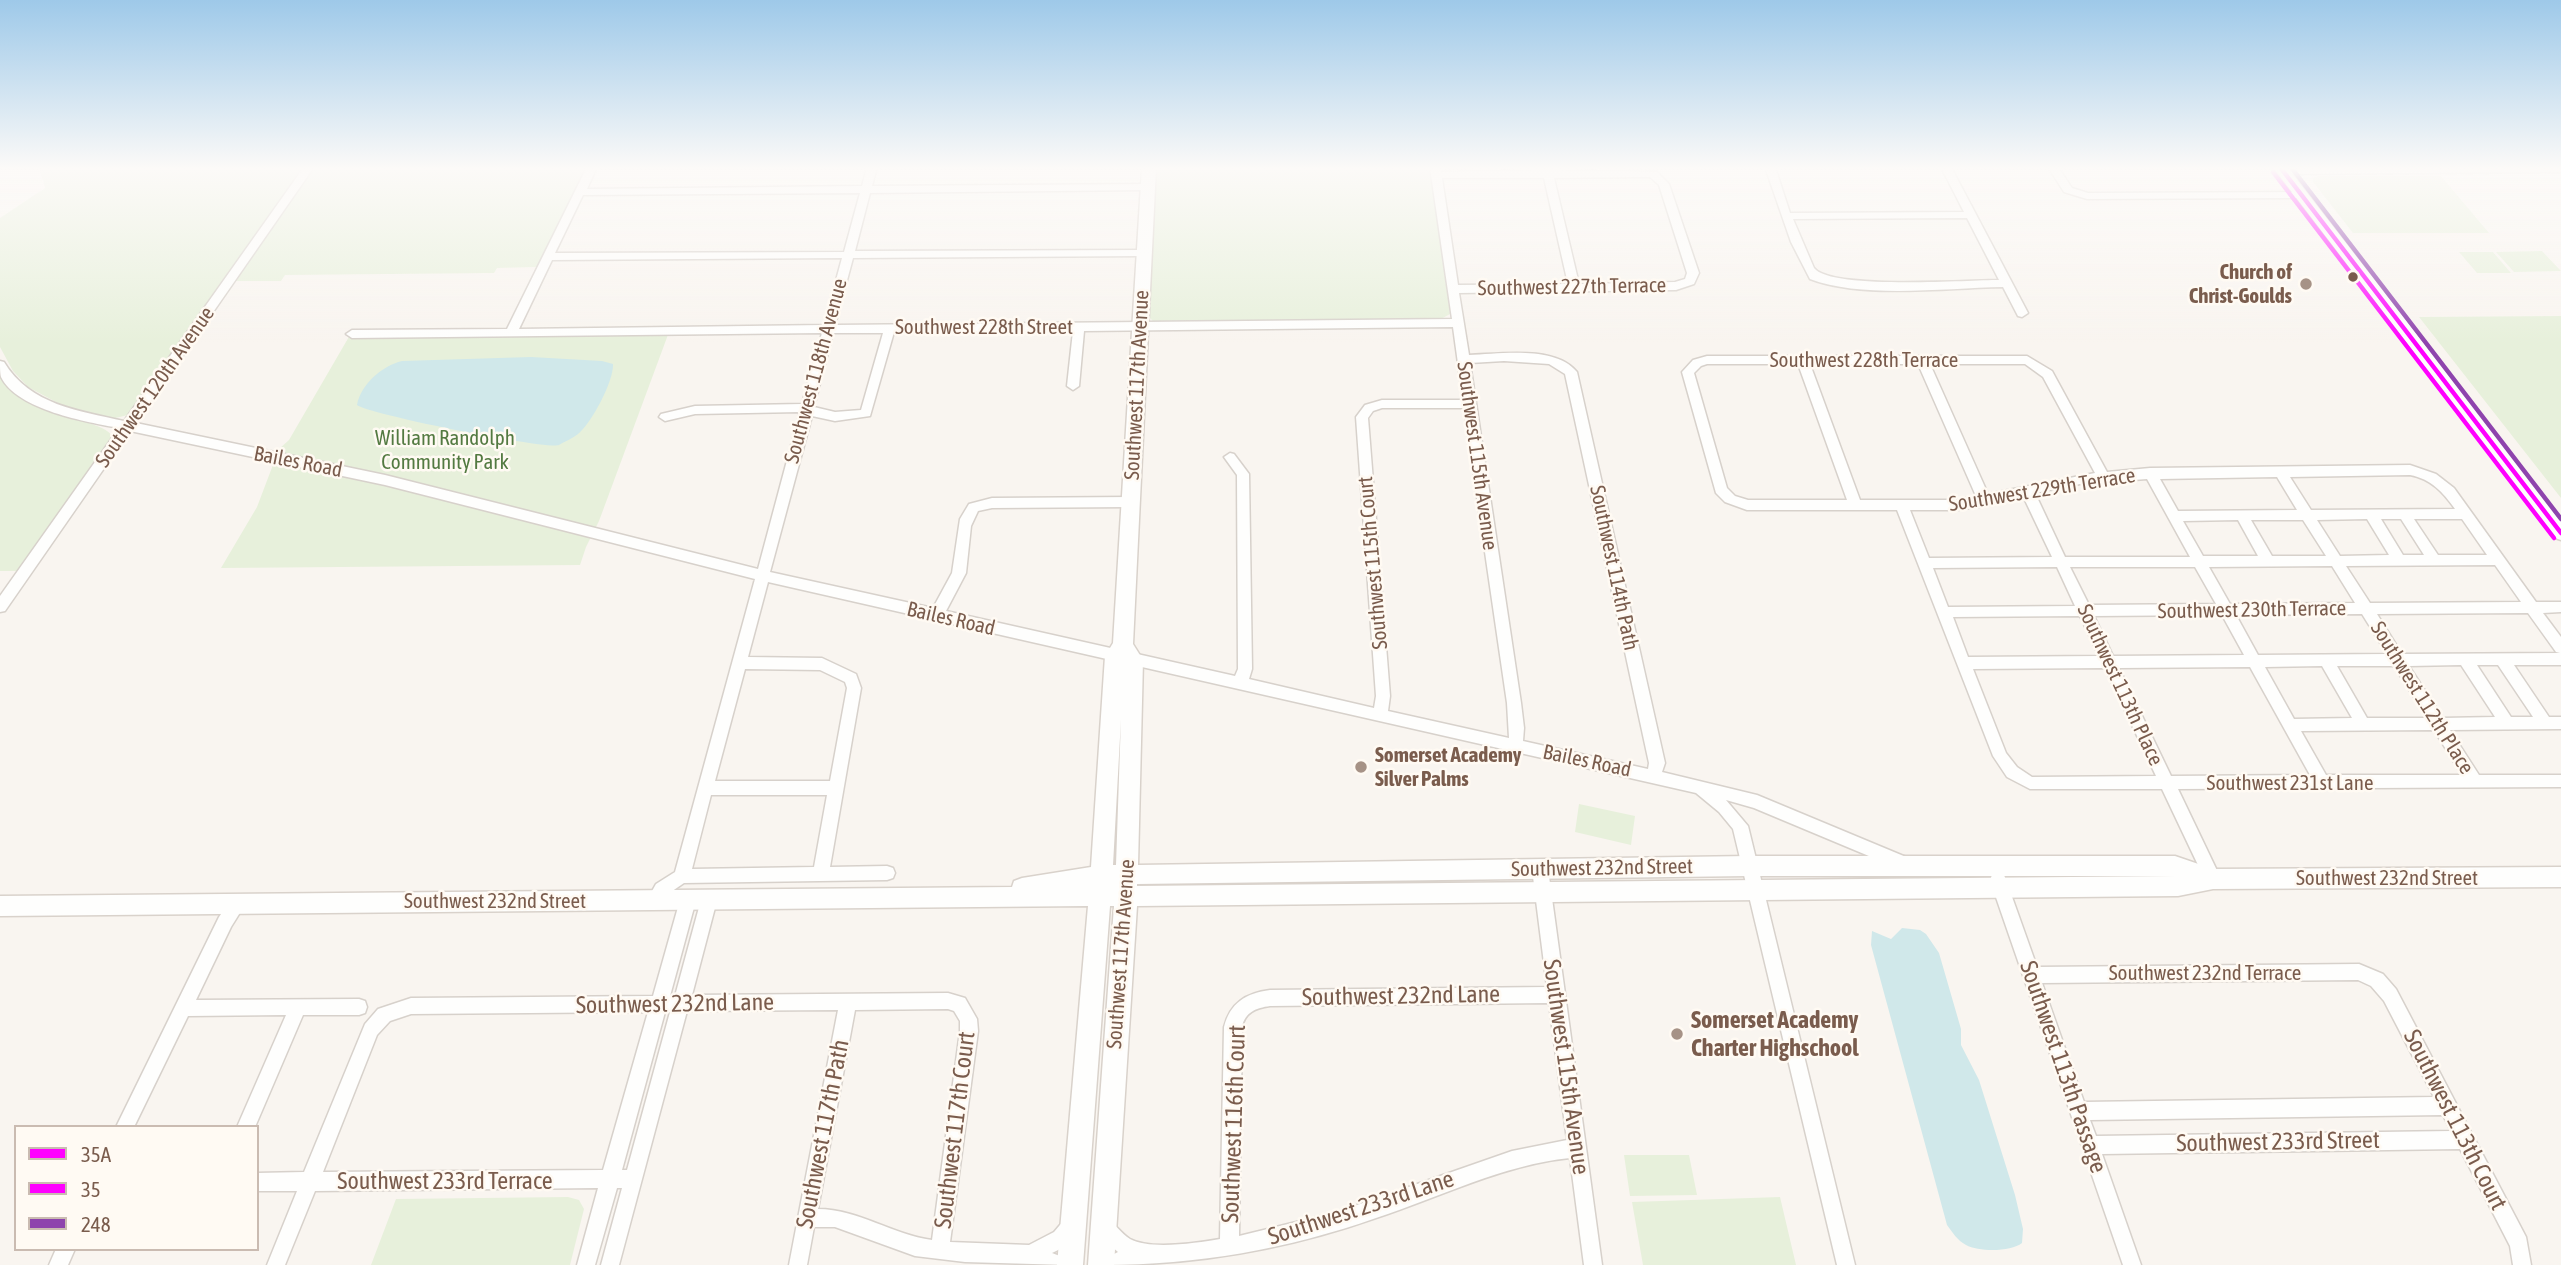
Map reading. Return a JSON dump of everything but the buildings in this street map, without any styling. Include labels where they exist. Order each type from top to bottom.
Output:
[{"type":"street","name":"Southwest 120th Avenue","points":[[0,607],[268,226]]},
{"type":"street","points":[[511,332],[563,226]]},
{"type":"street","name":"Southwest 118th Avenue","points":[[682,876],[856,226]]},
{"type":"street","name":"Southwest 117th Avenue","points":[[1070,1265],[1101,886],[1124,653],[1146,226]]},
{"type":"street","name":"Southwest 115th Avenue","points":[[1443,226],[1516,714],[1515,746]]},
{"type":"street","points":[[1560,226],[1574,286]]},
{"type":"street","name":"Southwest 227th Terrace","points":[[1452,289],[1676,286],[1690,281],[1693,271],[1678,226]]},
{"type":"street","points":[[1792,226],[1807,267],[1818,279],[1847,284],[2007,283]]},
{"type":"street","points":[[1977,226],[2022,313]]},
{"type":"street","points":[[2326,226],[2561,533]]},
{"type":"street","points":[[547,257],[1144,253]]},
{"type":"street","name":"Southwest 228th Street","points":[[352,334],[1457,323]]},
{"type":"street","points":[[1073,386],[1079,326]]},
{"type":"street","points":[[665,417],[695,410],[806,408],[818,415],[850,416],[866,413],[890,327]]},
{"type":"street","name":"Southwest 114th Path","points":[[1462,359],[1548,359],[1562,363],[1571,372],[1657,763],[1654,776]]},
{"type":"street","name":"Southwest 228th Terrace","points":[[1730,499],[1721,489],[1688,376],[1689,370],[1696,363],[1703,361],[2021,359],[2041,367],[2048,374],[2103,477]]},
{"type":"street","points":[[1802,360],[1856,506]]},
{"type":"street","points":[[1922,360],[1985,500]]},
{"type":"street","name":"Bailes Road","points":[[0,365],[4,374],[25,395],[62,412],[127,428],[386,480],[761,575],[936,615],[1124,653],[1240,684],[1734,794],[1911,867]]},
{"type":"street","name":"Southwest 115th Court","points":[[1380,715],[1383,696],[1361,420],[1365,412],[1382,404],[1469,404]]},
{"type":"street","points":[[1230,457],[1243,474],[1245,669],[1240,684]]},
{"type":"street","name":"Southwest 229th Terrace","points":[[1730,499],[1752,506],[1957,505],[2103,477],[2150,473],[2410,470],[2437,480],[2449,491],[2465,514]]},
{"type":"street","name":"Southwest 112th Place","points":[[2280,472],[2475,782]]},
{"type":"street","points":[[2150,473],[2322,783]]},
{"type":"street","name":"Southwest 113th Place","points":[[2027,491],[2213,879]]},
{"type":"street","points":[[936,615],[961,565],[967,517],[974,507],[992,503],[1131,502]]},
{"type":"street","points":[[1902,506],[1963,663],[2561,659]]},
{"type":"street","points":[[2404,514],[2434,560]]},
{"type":"street","points":[[2174,516],[2465,514],[2561,648]]},
{"type":"street","points":[[2371,515],[2399,560]]},
{"type":"street","points":[[2242,516],[2268,561]]},
{"type":"street","points":[[1924,563],[2498,560]]},
{"type":"street","name":"Southwest 230th Terrace","points":[[1943,612],[2561,607]]},
{"type":"street","name":"Southwest 117th Avenue","points":[[1101,1265],[1127,886],[1124,653]]},
{"type":"street","points":[[2325,659],[2363,724]]},
{"type":"street","points":[[2465,659],[2507,723]]},
{"type":"street","points":[[2502,659],[2545,723]]},
{"type":"street","points":[[739,663],[822,664],[850,678],[853,688],[821,874]]},
{"type":"street","name":"Southwest 231st Lane","points":[[1963,663],[2000,756],[2008,768],[2030,783],[2561,781]]},
{"type":"street","points":[[2289,725],[2561,723]]},
{"type":"street","points":[[1695,786],[1724,807],[1740,826],[1846,1265]]},
{"type":"street","points":[[706,788],[836,788]]},
{"type":"street","points":[[1740,826],[1743,815],[1750,809],[1776,810]]},
{"type":"street","name":"Southwest 232nd Street","points":[[1127,886],[1540,869],[1749,866],[1911,867],[1997,877],[2178,886],[2213,879],[2561,877]]},
{"type":"street","name":"Southwest 115th Avenue","points":[[1540,869],[1592,1265]]},
{"type":"street","points":[[656,900],[662,889],[682,876],[887,873]]},
{"type":"street","name":"Southwest 232nd Street","points":[[0,906],[991,898],[1101,886],[1543,892],[1757,889],[1997,877]]},
{"type":"street","name":"Southwest 113th Passage","points":[[1997,877],[2132,1265]]},
{"type":"street","points":[[610,1265],[680,1004],[698,900]]},
{"type":"street","points":[[586,1265],[659,1004],[698,900]]},
{"type":"street","points":[[126,1125],[225,922],[238,904]]},
{"type":"street","name":"Southwest 232nd Terrace","points":[[2032,975],[2359,972],[2377,980]]},
{"type":"street","name":"Southwest 113th Court","points":[[2377,980],[2390,995],[2519,1244],[2522,1265]]},
{"type":"street","name":"Southwest 232nd Lane","points":[[1246,1004],[1270,998],[1557,995]]},
{"type":"street","name":"Southwest 232nd Lane","points":[[309,1182],[374,1024],[384,1015],[411,1006],[948,1001],[959,1004],[965,1011]]},
{"type":"street","name":"Southwest 117th Path","points":[[798,1265],[848,1002]]},
{"type":"street","name":"Southwest 116th Court","points":[[1229,1246],[1233,1027],[1236,1017],[1246,1004]]},
{"type":"street","points":[[247,1125],[298,1007]]},
{"type":"street","points":[[183,1008],[359,1007]]},
{"type":"street","name":"Southwest 117th Court","points":[[940,1250],[970,1031],[965,1011]]},
{"type":"street","name":"Southwest 233rd Street","points":[[2079,1111],[2448,1106]]},
{"type":"street","name":"Southwest 233rd Street","points":[[2091,1145],[2465,1140]]},
{"type":"street","name":"Southwest 233rd Lane","points":[[1103,1225],[1123,1245],[1143,1252],[1200,1252],[1320,1226],[1407,1199],[1478,1170],[1555,1149],[1577,1148]]},
{"type":"street","name":"Southwest 233rd Terrace","points":[[259,1182],[633,1179]]},
{"type":"street","points":[[276,1265],[309,1182]]},
{"type":"street","points":[[807,1218],[835,1218],[915,1247],[1030,1254],[1058,1265]]},
{"type":"street","points":[[1030,1254],[1061,1239],[1073,1225]]},
{"type":"street","name":"Southwest 233rd Lane","points":[[1112,1265],[1143,1252]]},
{"type":"green space","points":[[0,226],[558,226],[538,267],[497,268],[494,273],[285,275],[281,281],[225,281],[128,415],[107,420],[67,408],[28,387],[13,371],[0,347]]},
{"type":"green space","points":[[1150,226],[1438,226],[1450,314],[1441,319],[1153,321],[1146,314]]},
{"type":"green space","points":[[2348,226],[2483,226],[2489,233],[2353,233]]},
{"type":"green space","points":[[2542,251],[2561,271],[2514,272],[2496,252]]},
{"type":"green space","points":[[2459,252],[2493,252],[2511,273],[2477,273]]},
{"type":"green space","points":[[2561,316],[2561,498],[2419,317]]},
{"type":"green space","name":"William Randolph Community Park","points":[[669,332],[580,565],[221,568],[257,507],[279,449],[289,440],[350,335]]},
{"type":"green space","points":[[0,374],[15,391],[40,408],[102,428],[113,437],[17,571],[0,571]]},
{"type":"green space","points":[[1579,804],[1635,816],[1631,845],[1575,832]]},
{"type":"green space","points":[[1624,1155],[1689,1155],[1697,1195],[1630,1196]]},
{"type":"green space","points":[[568,1197],[579,1200],[584,1209],[570,1265],[371,1265],[396,1199]]},
{"type":"green space","points":[[1780,1197],[1796,1265],[1643,1265],[1632,1202]]},
{"type":"water","points":[[531,357],[613,364],[606,391],[589,421],[578,434],[559,445],[459,431],[357,405],[368,383],[394,363]]},
{"type":"water","points":[[1902,928],[1920,930],[1926,934],[1939,953],[1961,1029],[1961,1045],[1979,1080],[2015,1195],[2023,1229],[2022,1243],[2017,1246],[1995,1250],[1972,1247],[1960,1241],[1947,1225],[1871,945],[1872,931],[1891,939]]},
{"type":"transit line","name":"35","points":[[2314,226],[2554,538]]},
{"type":"transit line","name":"35A","points":[[2325,226],[2561,533]]},
{"type":"transit line","name":"248","points":[[2336,226],[2561,519]]},
{"type":"place","name":"Church of Christ-Goulds","points":[[2306,284]]},
{"type":"place","name":"Somerset Academy Silver Palms","points":[[1361,767]]},
{"type":"place","name":"Somerset Academy Charter Highschool","points":[[1677,1034]]}]
